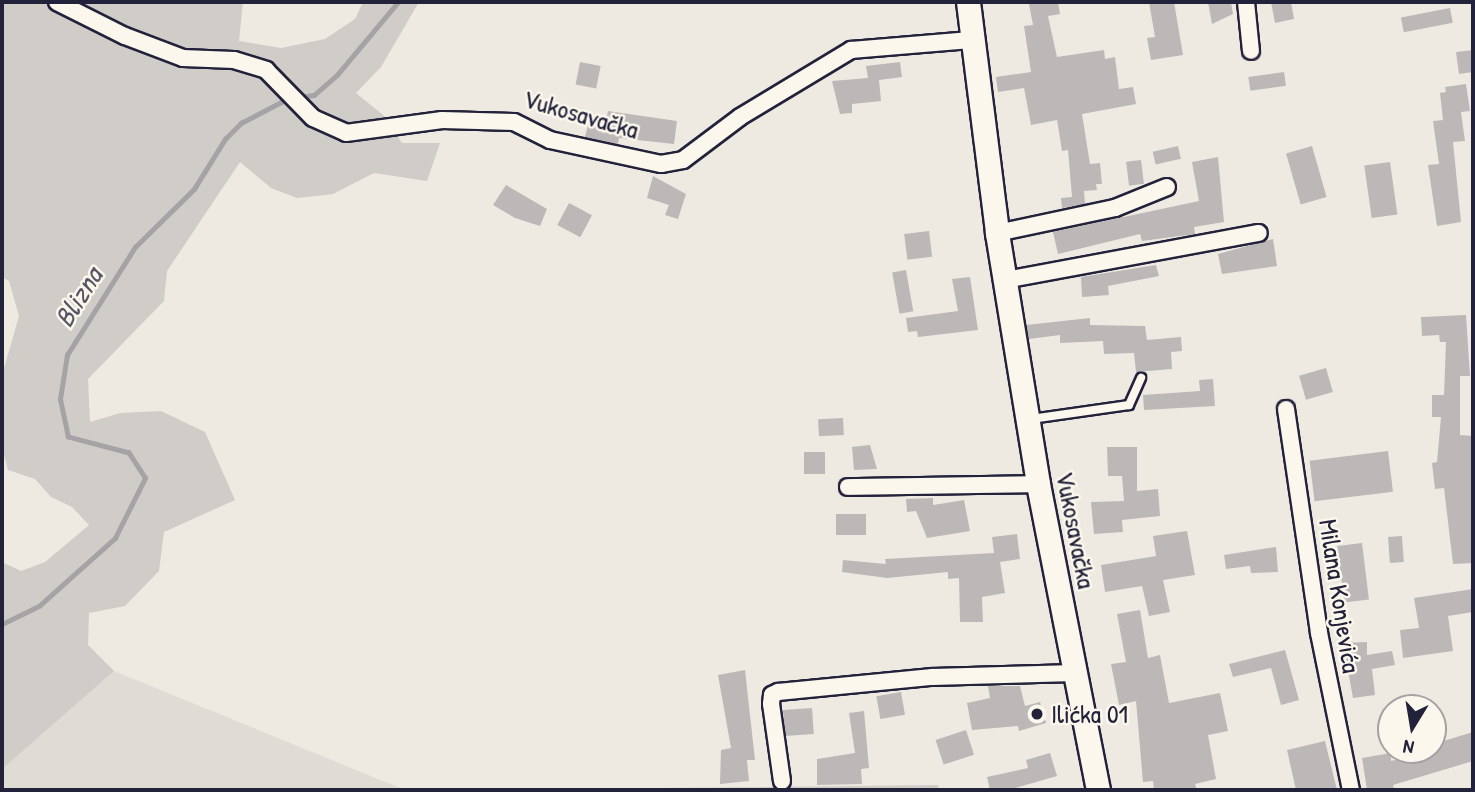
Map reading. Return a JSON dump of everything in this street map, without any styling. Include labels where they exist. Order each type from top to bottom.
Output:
[{"type":"main road","name":"Vukosavačka","points":[[968,2],[997,233],[1038,484],[1098,790]]},
{"type":"street","name":"Vukosavačka","points":[[57,2],[125,36],[183,58],[234,60],[266,70],[313,118],[346,133],[442,120],[514,122],[550,140],[661,164],[683,160],[740,117],[851,50],[971,40]]},
{"type":"street","points":[[1246,2],[1251,51]]},
{"type":"street","points":[[997,233],[1115,208],[1167,187]]},
{"type":"street","points":[[1005,280],[1259,233]]},
{"type":"street","name":"Milana Konjevića","points":[[1286,409],[1319,633],[1352,790]]},
{"type":"street","points":[[848,487],[1038,484]]},
{"type":"street","points":[[782,780],[771,704],[772,695],[778,692],[932,677],[1075,673]]},
{"type":"lane","points":[[1028,420],[1129,405],[1141,378]]},
{"type":"shaded area","points":[[2,2],[243,2],[239,41],[281,48],[325,39],[355,19],[363,2],[419,2],[381,67],[356,93],[383,115],[402,143],[440,143],[427,181],[374,173],[333,194],[297,198],[271,188],[240,162],[167,271],[164,301],[88,379],[90,422],[120,413],[161,411],[205,432],[235,500],[164,532],[159,571],[125,606],[89,613],[88,645],[114,671],[2,769],[2,562],[21,571],[45,562],[89,525],[72,507],[51,497],[35,479],[8,470],[2,448],[2,375],[19,316],[9,281],[2,277]]},
{"type":"shaded area","points":[[114,671],[405,790],[2,790],[2,769],[9,761]]},
{"type":"shaded area","points":[[938,785],[939,790],[634,790],[660,788]]},
{"type":"building","points":[[1058,2],[1060,14],[1048,16],[1057,57],[1104,50],[1105,59],[1115,57],[1119,89],[1133,87],[1136,104],[1082,114],[1090,164],[1100,163],[1102,184],[1096,184],[1097,190],[1084,191],[1085,204],[1062,208],[1061,198],[1072,197],[1068,150],[1062,151],[1057,120],[1031,125],[1024,88],[998,92],[996,77],[1031,72],[1024,26],[1033,25],[1029,4]]},
{"type":"building","points":[[1149,2],[1174,2],[1183,55],[1151,60],[1147,38],[1155,37]]},
{"type":"building","points":[[1208,2],[1231,2],[1233,14],[1212,24]]},
{"type":"building","points":[[1271,2],[1291,2],[1294,19],[1275,23]]},
{"type":"building","points":[[1450,8],[1453,23],[1404,32],[1401,18]]},
{"type":"building","points":[[1473,50],[1473,72],[1459,74],[1456,52]]},
{"type":"building","points":[[580,62],[601,66],[596,89],[576,85]]},
{"type":"building","points":[[900,62],[902,77],[879,80],[881,101],[852,104],[852,113],[840,114],[832,81],[868,78],[866,66]]},
{"type":"building","points":[[1284,72],[1286,86],[1250,91],[1248,77]]},
{"type":"building","points":[[1466,84],[1470,111],[1461,112],[1465,141],[1453,142],[1461,222],[1437,226],[1428,165],[1439,164],[1433,121],[1443,120],[1440,93],[1446,92],[1445,87]]},
{"type":"building","points":[[608,111],[677,121],[674,144],[619,138],[618,144],[585,137],[589,121],[605,124]]},
{"type":"building","points":[[1178,146],[1181,159],[1156,165],[1153,152]]},
{"type":"building","points":[[1312,146],[1327,197],[1301,204],[1286,153]]},
{"type":"building","points":[[1218,157],[1224,222],[1194,227],[1195,234],[1142,241],[1140,234],[1058,254],[1053,232],[1199,201],[1192,162]]},
{"type":"building","points":[[1141,160],[1144,184],[1129,186],[1126,162]]},
{"type":"building","points":[[1390,162],[1397,214],[1372,218],[1364,166]]},
{"type":"building","points":[[653,176],[686,194],[678,219],[665,215],[669,205],[647,198]]},
{"type":"building","points":[[506,185],[547,209],[540,226],[515,218],[493,205]]},
{"type":"building","points":[[569,203],[592,215],[580,237],[557,225]]},
{"type":"building","points":[[929,231],[932,257],[907,260],[904,234]]},
{"type":"building","points":[[1273,239],[1277,266],[1222,274],[1218,254]]},
{"type":"building","points":[[1156,265],[1159,276],[1108,286],[1109,295],[1082,297],[1081,277]]},
{"type":"building","points":[[906,270],[913,311],[900,314],[892,272]]},
{"type":"building","points":[[970,277],[978,330],[918,337],[917,331],[908,332],[906,318],[958,311],[952,279]]},
{"type":"building","points":[[1466,315],[1470,376],[1460,376],[1460,435],[1473,436],[1473,563],[1453,564],[1444,488],[1435,489],[1432,463],[1437,462],[1441,417],[1432,417],[1432,395],[1444,395],[1446,342],[1440,342],[1439,335],[1422,336],[1421,317]]},
{"type":"building","points":[[1090,318],[1090,325],[1145,326],[1147,340],[1181,337],[1182,351],[1171,352],[1172,369],[1136,372],[1134,353],[1104,354],[1103,341],[1060,343],[1060,335],[1029,339],[1026,325]]},
{"type":"building","points":[[1326,368],[1333,392],[1306,400],[1299,376]]},
{"type":"building","points":[[1213,379],[1215,406],[1144,410],[1143,395],[1200,391],[1199,380]]},
{"type":"building","points":[[843,418],[844,435],[819,436],[818,419]]},
{"type":"building","points":[[870,445],[877,469],[854,470],[852,447]]},
{"type":"building","points":[[1107,447],[1137,447],[1137,491],[1158,489],[1160,516],[1122,520],[1123,532],[1094,534],[1091,502],[1124,501],[1122,476],[1108,476]]},
{"type":"building","points":[[1388,451],[1393,492],[1315,501],[1310,461]]},
{"type":"building","points":[[804,452],[825,452],[825,474],[804,474]]},
{"type":"building","points":[[933,498],[933,505],[964,500],[970,531],[927,538],[916,511],[907,512],[906,499]]},
{"type":"building","points":[[836,514],[866,514],[866,535],[836,535]]},
{"type":"building","points":[[1187,531],[1195,575],[1163,580],[1170,612],[1149,616],[1142,586],[1105,592],[1101,565],[1156,556],[1153,536]]},
{"type":"building","points":[[1017,534],[1020,559],[1000,562],[1005,593],[982,597],[983,622],[960,622],[959,578],[948,579],[948,572],[887,578],[842,572],[843,560],[886,564],[885,559],[994,553],[992,537]]},
{"type":"building","points":[[1402,536],[1404,562],[1390,563],[1388,537]]},
{"type":"building","points":[[1362,543],[1369,600],[1344,603],[1337,546]]},
{"type":"building","points":[[1276,547],[1278,572],[1251,573],[1250,566],[1226,569],[1224,555]]},
{"type":"building","points":[[1473,589],[1473,612],[1448,616],[1453,651],[1403,658],[1400,630],[1419,628],[1414,598]]},
{"type":"building","points":[[1140,610],[1148,658],[1160,655],[1169,703],[1220,693],[1228,731],[1208,735],[1216,779],[1195,784],[1197,790],[1154,790],[1153,781],[1143,782],[1136,701],[1119,705],[1111,664],[1126,662],[1117,614]]},
{"type":"building","points":[[1367,642],[1367,655],[1392,651],[1395,665],[1372,669],[1375,695],[1353,698],[1343,643]]},
{"type":"building","points":[[1285,650],[1299,700],[1281,705],[1271,668],[1233,677],[1229,664]]},
{"type":"building","points":[[745,670],[755,760],[747,760],[749,781],[720,784],[721,750],[731,748],[718,675]]},
{"type":"building","points":[[988,686],[1020,686],[1025,706],[1040,702],[1046,723],[1019,731],[1018,726],[972,730],[967,703],[990,698]]},
{"type":"building","points":[[901,692],[905,715],[880,719],[876,696]]},
{"type":"building","points":[[812,708],[814,734],[785,736],[783,710]]},
{"type":"building","points":[[864,711],[869,768],[861,769],[862,784],[817,785],[817,759],[855,753],[849,713]]},
{"type":"building","points":[[966,730],[974,755],[944,765],[936,740]]},
{"type":"building","points":[[1473,732],[1473,761],[1393,785],[1394,790],[1367,790],[1362,758],[1377,755],[1377,764],[1447,764],[1447,740]]},
{"type":"building","points":[[1325,741],[1337,790],[1296,790],[1287,750]]},
{"type":"building","points":[[1050,753],[1057,776],[1008,790],[990,790],[987,777],[1028,768],[1026,760]]},
{"type":"waterway","name":"Blizna","points":[[298,97],[314,95],[337,75],[398,2]]},
{"type":"waterway","name":"Blizna","points":[[2,624],[39,606],[115,538],[145,478],[129,453],[68,437],[60,399],[67,355],[135,247],[194,189],[225,139],[241,123],[289,98]]},
{"type":"place","name":"Ilićka 01","points":[[1037,714]]}]
